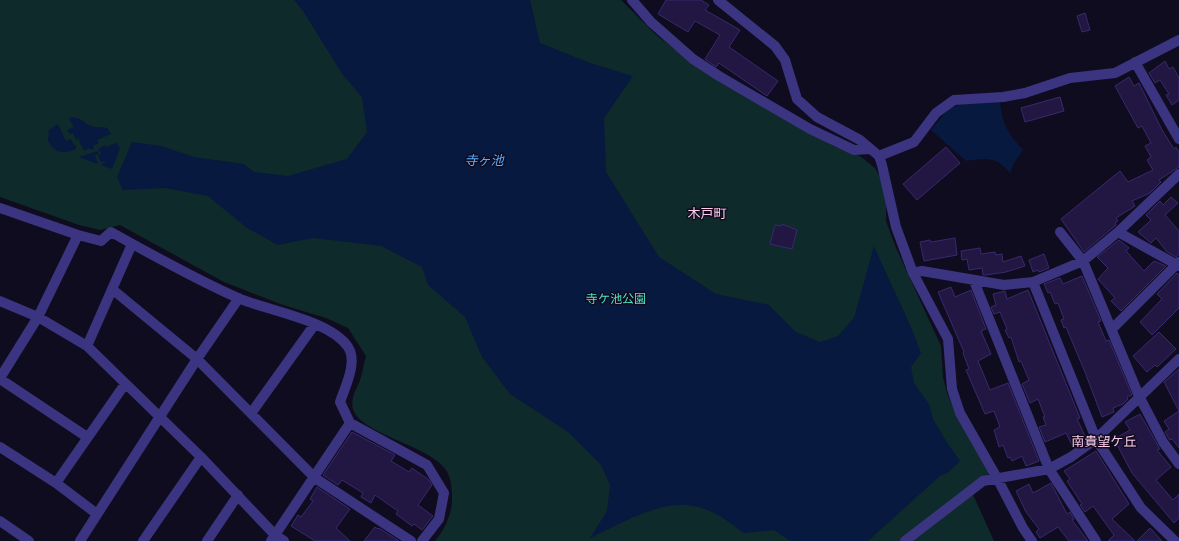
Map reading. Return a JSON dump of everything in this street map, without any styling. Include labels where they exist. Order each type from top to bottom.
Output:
[{"type":"street","points":[[632,0],[651,22],[693,59],[719,76],[810,129],[854,150],[870,149]]},
{"type":"street","points":[[718,0],[775,46],[785,60],[797,99],[817,116],[860,140],[879,156],[896,227],[913,273],[948,339],[952,389],[960,413],[997,478],[1023,528],[1032,541]]},
{"type":"street","points":[[879,156],[914,142],[936,113],[954,100],[1003,97],[1025,93],[1070,78],[1115,73],[1179,40]]},
{"type":"street","points":[[1135,62],[1179,139]]},
{"type":"street","points":[[913,273],[922,271],[1004,285],[1033,282],[1083,261],[1118,232],[1179,174]]},
{"type":"street","points":[[0,208],[78,235],[101,241],[111,232],[239,298],[315,324],[336,336],[349,348],[353,361],[340,402],[350,424],[427,465],[444,493],[439,519],[422,541]]},
{"type":"street","points":[[1060,232],[1083,261],[1139,396],[1163,442],[1179,464]]},
{"type":"street","points":[[1112,329],[1178,264],[1118,232]]},
{"type":"street","points":[[78,235],[38,317],[0,379],[87,437]]},
{"type":"street","points":[[87,346],[132,244]]},
{"type":"street","points":[[974,281],[1049,469],[1096,541]]},
{"type":"street","points":[[1033,282],[1096,439],[1141,508],[1175,541]]},
{"type":"street","points":[[112,289],[197,359],[252,412],[315,478],[410,541]]},
{"type":"street","points":[[80,541],[161,418],[197,359],[239,298]]},
{"type":"street","points":[[0,301],[38,317],[87,346],[201,456],[238,495],[273,538],[284,541]]},
{"type":"street","points":[[252,412],[315,324]]},
{"type":"street","points":[[905,541],[983,481],[1049,469],[1071,457],[1096,439],[1179,359]]},
{"type":"street","points":[[56,483],[125,384]]},
{"type":"street","points":[[273,538],[315,478],[350,424]]},
{"type":"street","points":[[0,447],[56,483],[97,514]]},
{"type":"street","points":[[143,541],[201,456]]},
{"type":"street","points":[[207,541],[238,495]]},
{"type":"street","points":[[0,521],[22,539]]},
{"type":"green space","name":"寺ケ池公園","points":[[0,0],[621,0],[655,34],[682,55],[833,146],[860,156],[875,168],[882,181],[886,197],[886,221],[896,248],[941,346],[943,377],[947,393],[954,409],[990,473],[970,488],[994,541],[435,541],[445,526],[450,514],[452,490],[449,476],[446,470],[437,461],[425,453],[381,433],[368,426],[358,418],[352,404],[366,356],[348,328],[326,318],[283,305],[224,282],[120,225],[100,230],[79,225],[0,197]]},
{"type":"water","name":"寺ヶ池","points":[[294,0],[530,0],[540,43],[590,63],[633,76],[604,118],[606,172],[659,257],[716,294],[769,305],[796,332],[820,342],[838,336],[854,318],[874,246],[921,353],[911,367],[914,383],[929,404],[933,419],[960,461],[949,472],[940,476],[868,541],[790,541],[774,530],[744,533],[716,514],[700,507],[684,505],[668,506],[652,510],[620,523],[590,538],[607,511],[610,485],[601,465],[568,432],[510,394],[482,357],[465,317],[428,285],[422,267],[381,246],[313,238],[278,245],[247,228],[208,196],[165,188],[123,190],[117,177],[132,142],[161,146],[194,157],[244,164],[254,172],[288,176],[347,159],[367,132],[362,97],[343,75],[303,11]]},
{"type":"water","points":[[1000,102],[1007,129],[1023,150],[1014,163],[1010,173],[1005,167],[995,161],[980,159],[966,161],[931,130],[949,108],[963,104]]},
{"type":"water","points":[[72,117],[92,126],[106,128],[111,134],[97,140],[99,143],[93,146],[94,149],[91,150],[90,148],[84,151],[79,138],[76,140],[73,133],[70,134],[67,130],[74,127],[69,119]]},
{"type":"water","points":[[58,124],[66,141],[71,139],[74,145],[76,145],[76,149],[67,152],[60,152],[48,141],[49,130]]},
{"type":"water","points":[[116,143],[120,148],[112,169],[101,165],[105,162],[101,162],[98,156],[101,154],[98,149],[105,145],[106,147]]},
{"type":"water","points":[[97,151],[99,154],[95,155],[98,164],[79,157]]},
{"type":"building","points":[[666,0],[701,0],[709,5],[705,10],[740,30],[729,47],[778,81],[767,96],[719,63],[716,67],[705,59],[720,35],[695,21],[688,32],[658,14]]},
{"type":"building","points":[[1085,13],[1090,30],[1082,32],[1077,16]]},
{"type":"building","points":[[1165,61],[1169,69],[1173,67],[1179,78],[1179,100],[1172,105],[1166,95],[1169,94],[1160,80],[1155,83],[1149,73]]},
{"type":"building","points":[[1129,77],[1134,86],[1139,83],[1162,130],[1174,149],[1176,147],[1179,152],[1179,167],[1159,180],[1161,182],[1150,193],[1132,201],[1135,206],[1116,218],[1118,221],[1115,223],[1116,225],[1084,252],[1061,219],[1120,171],[1128,182],[1153,170],[1147,160],[1151,157],[1145,146],[1151,143],[1142,126],[1138,128],[1115,86]]},
{"type":"building","points":[[1060,97],[1064,111],[1025,122],[1021,108]]},
{"type":"building","points":[[946,147],[960,163],[917,200],[903,184]]},
{"type":"building","points":[[1171,197],[1178,203],[1165,215],[1179,231],[1179,254],[1176,257],[1167,252],[1156,238],[1151,243],[1138,232],[1151,220],[1146,215],[1160,201],[1163,205]]},
{"type":"building","points":[[782,224],[797,230],[792,249],[770,244],[775,225],[782,226]]},
{"type":"building","points":[[955,238],[957,255],[924,261],[920,242],[930,240],[931,242]]},
{"type":"building","points":[[1119,240],[1129,248],[1126,251],[1144,271],[1154,261],[1166,266],[1121,311],[1111,301],[1115,298],[1098,279],[1108,268],[1097,257]]},
{"type":"building","points":[[980,248],[981,254],[995,252],[996,255],[1002,254],[1003,262],[1021,256],[1025,266],[1006,272],[986,275],[983,275],[982,268],[969,270],[967,259],[962,260],[961,251]]},
{"type":"building","points":[[1044,254],[1049,268],[1039,272],[1038,270],[1033,272],[1029,260]]},
{"type":"building","points":[[1177,273],[1179,275],[1179,308],[1152,335],[1140,322],[1162,299],[1157,294]]},
{"type":"building","points":[[1082,276],[1101,321],[1098,322],[1106,341],[1109,340],[1132,395],[1127,397],[1128,399],[1123,404],[1113,408],[1114,412],[1102,417],[1066,327],[1064,328],[1061,320],[1064,319],[1058,303],[1055,304],[1050,292],[1048,293],[1044,284],[1060,278],[1063,284]]},
{"type":"building","points":[[951,287],[955,297],[971,290],[986,329],[981,331],[991,354],[978,361],[990,390],[1008,383],[1039,461],[1026,466],[1022,456],[1012,461],[1010,457],[1008,458],[1003,445],[999,447],[994,430],[1000,427],[994,411],[985,414],[966,370],[969,369],[963,353],[964,352],[938,292]]},
{"type":"building","points":[[1028,290],[1080,418],[1077,419],[1086,438],[1072,445],[1066,433],[1045,442],[1039,427],[1046,425],[1043,417],[1045,417],[1038,399],[1030,403],[1022,384],[1029,380],[1021,361],[1019,362],[1011,337],[1009,338],[1005,330],[1007,329],[1000,312],[994,314],[991,307],[996,305],[993,294],[1005,291],[1007,299]]},
{"type":"building","points":[[1159,332],[1176,349],[1157,367],[1155,365],[1147,372],[1133,356]]},
{"type":"building","points":[[1179,369],[1179,411],[1164,382]]},
{"type":"building","points":[[1179,411],[1179,448],[1172,439],[1169,439],[1165,432],[1169,429],[1164,421]]},
{"type":"building","points":[[1140,414],[1160,449],[1157,450],[1171,467],[1156,480],[1173,500],[1179,494],[1179,518],[1174,523],[1132,473],[1114,439],[1130,430],[1125,422]]},
{"type":"building","points":[[352,432],[395,455],[391,461],[409,472],[412,468],[429,480],[432,485],[418,505],[433,516],[422,530],[414,524],[412,526],[396,514],[398,511],[375,495],[371,503],[361,497],[363,493],[342,480],[338,485],[323,475]]},
{"type":"building","points":[[1096,451],[1129,504],[1112,519],[1135,541],[1108,541],[1114,535],[1093,506],[1085,512],[1080,505],[1082,504],[1067,481],[1070,479],[1064,471]]},
{"type":"building","points":[[1051,483],[1067,514],[1070,512],[1074,519],[1072,520],[1088,541],[1069,541],[1058,527],[1040,538],[1036,532],[1039,529],[1026,512],[1016,491],[1029,484],[1033,493]]},
{"type":"building","points":[[317,487],[350,509],[336,528],[350,541],[315,541],[291,526],[298,515],[301,517],[313,501],[310,499]]},
{"type":"building","points":[[375,527],[378,529],[379,528],[399,541],[364,541]]},
{"type":"building","points":[[1150,528],[1162,541],[1137,541]]},
{"type":"district","name":"木戸町","points":[[707,213]]},
{"type":"district","name":"南貴望ケ丘","points":[[1104,441]]}]
